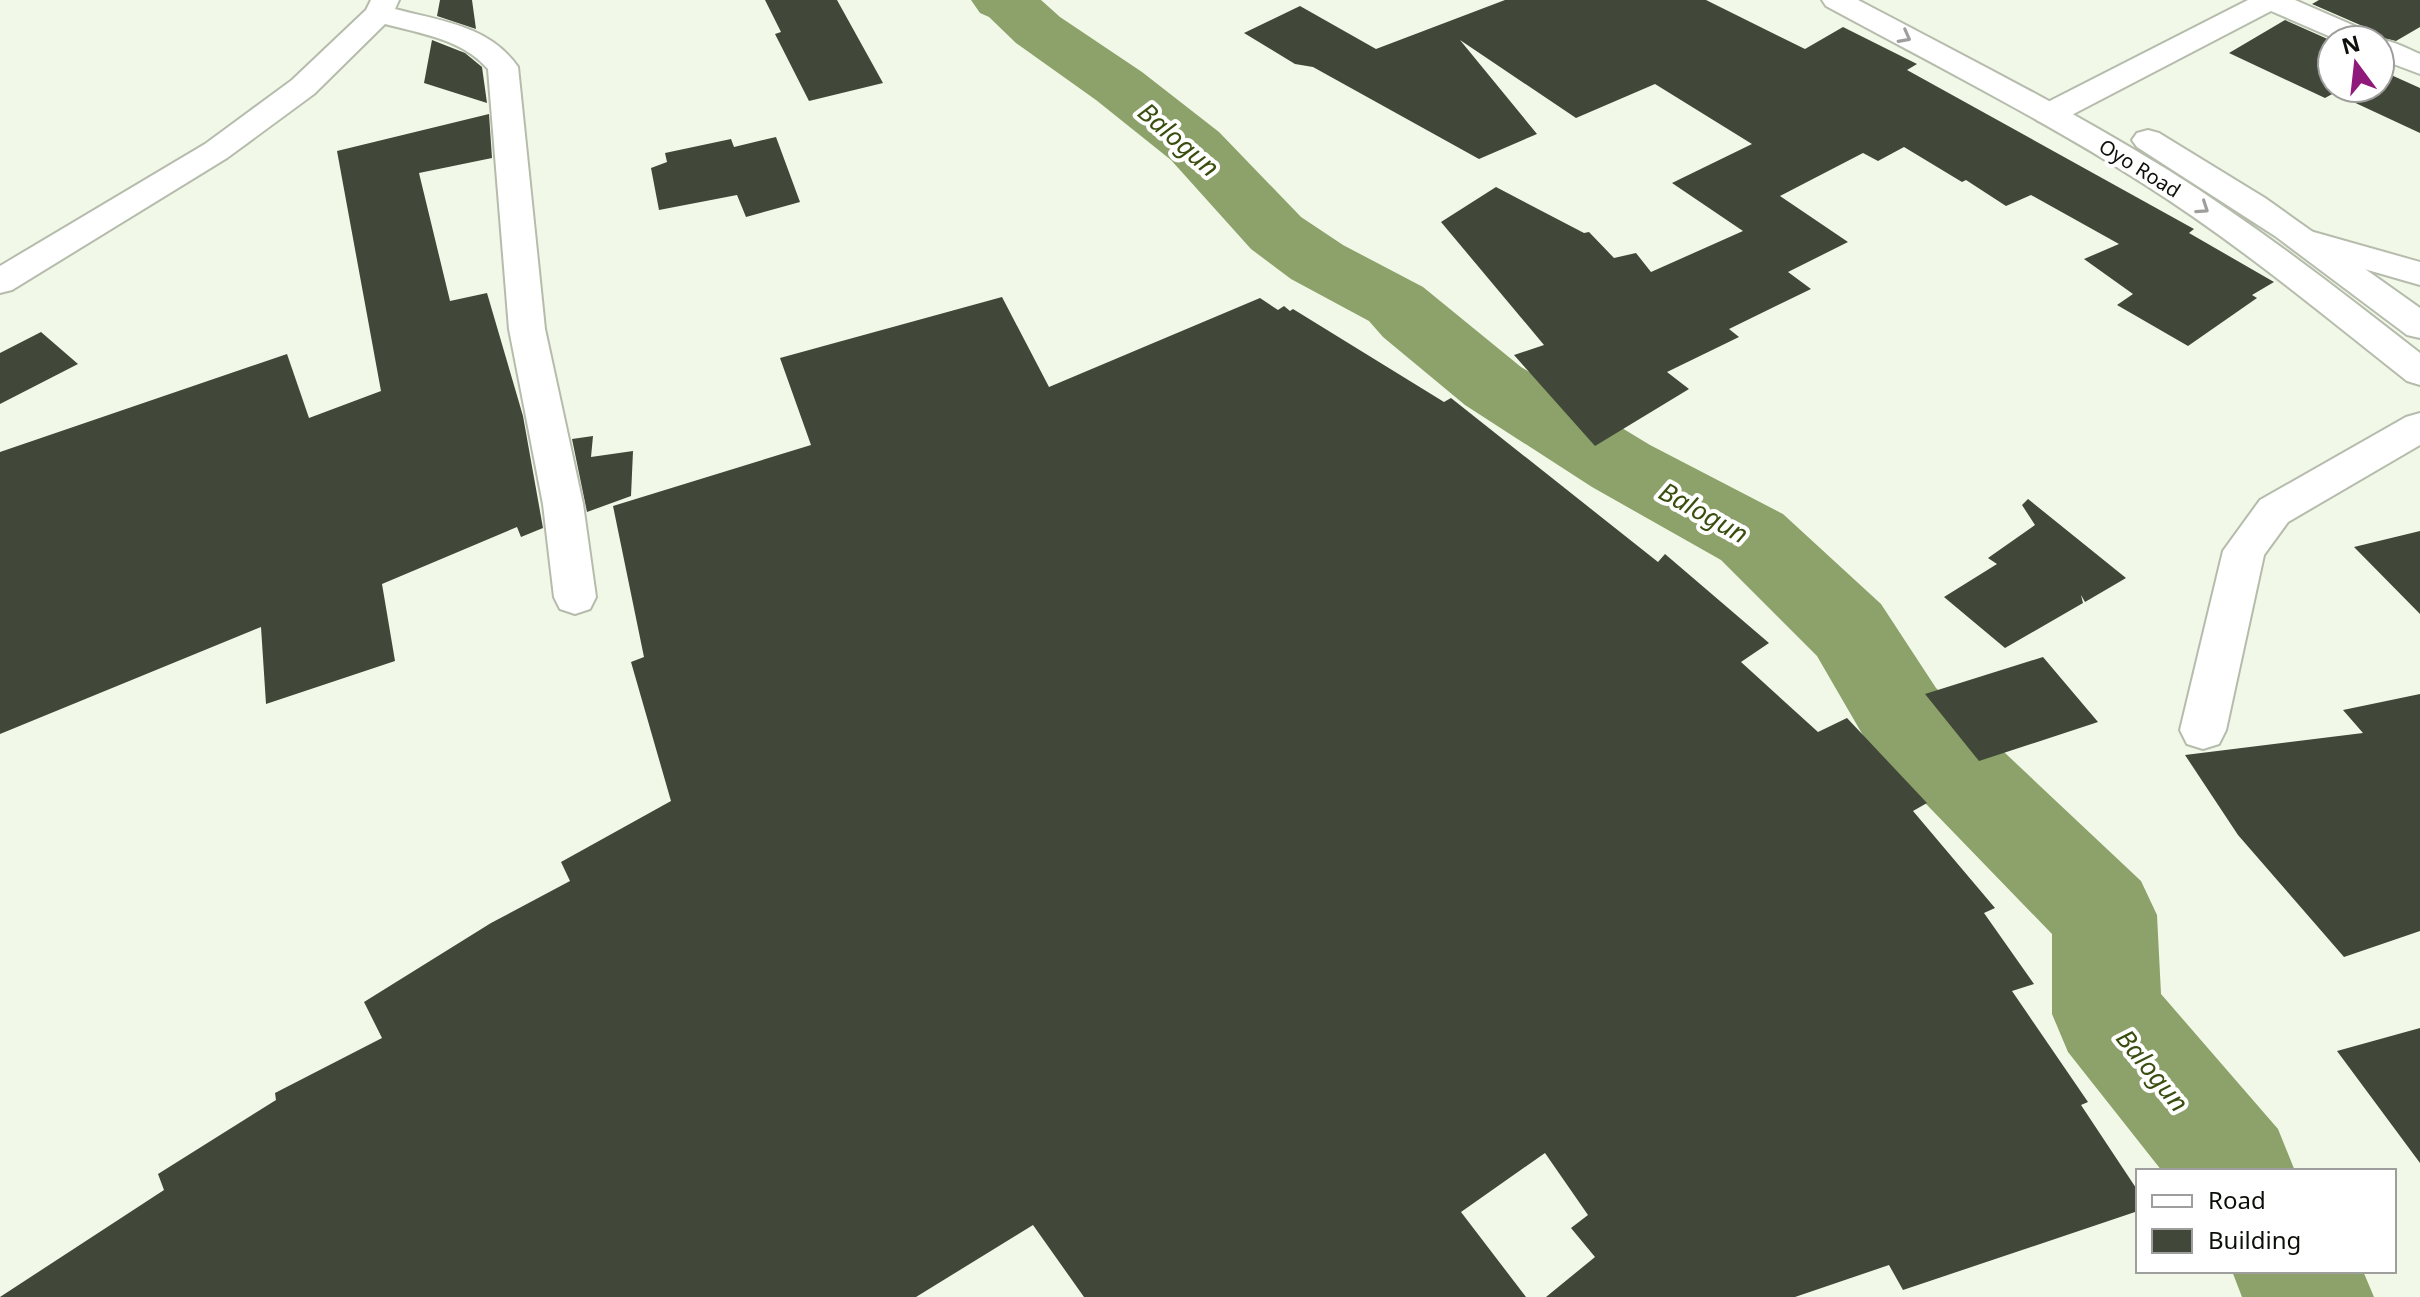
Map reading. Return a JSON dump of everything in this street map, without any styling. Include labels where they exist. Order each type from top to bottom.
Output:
[{"type":"street","name":"Oyo Road","points":[[1836,0],[2203,171],[2310,242],[2420,326]]},
{"type":"street","name":"Oyo Road","points":[[1893,0],[2063,106],[2157,177],[2260,247],[2420,372]]},
{"type":"street","points":[[2063,106],[2271,0],[2326,24]]},
{"type":"street","points":[[0,282],[216,151],[303,87],[382,7],[485,47],[503,67],[527,329],[563,504],[575,597]]},
{"type":"street","points":[[2396,55],[2420,65]]},
{"type":"street","points":[[2310,242],[2420,274]]},
{"type":"street","points":[[2203,730],[2244,551],[2274,511],[2420,427]]},
{"type":"building","points":[[440,0],[472,0],[476,29],[437,16]]},
{"type":"building","points":[[765,0],[837,0],[883,83],[809,101],[775,34],[781,32]]},
{"type":"building","points":[[1505,0],[1706,0],[1805,49],[1843,27],[1917,64],[1907,70],[2194,229],[2189,233],[2274,282],[2252,295],[2257,298],[2188,346],[2117,305],[2133,294],[2084,259],[2119,244],[2031,195],[2006,206],[1966,180],[1962,182],[1904,147],[1878,161],[1863,153],[1780,196],[1848,242],[1788,272],[1811,289],[1729,329],[1739,337],[1667,372],[1689,389],[1595,446],[1514,355],[1544,345],[1441,222],[1496,187],[1584,233],[1589,232],[1614,258],[1636,253],[1651,272],[1743,231],[1672,183],[1752,144],[1655,84],[1576,118],[1460,40],[1537,134],[1479,159],[1313,67],[1295,64],[1244,33],[1300,6],[1376,49]]},
{"type":"building","points":[[2319,0],[2420,0],[2420,27],[2396,41],[2396,24],[2358,24],[2312,4]]},
{"type":"building","points":[[2285,20],[2316,34],[2316,94],[2229,53]]},
{"type":"building","points":[[432,40],[465,53],[482,67],[487,103],[424,83]]},
{"type":"building","points":[[2396,77],[2420,88],[2420,133],[2358,104],[2396,104]]},
{"type":"building","points":[[489,114],[492,158],[419,173],[450,301],[487,293],[523,416],[543,528],[521,537],[517,527],[382,584],[395,661],[266,704],[261,627],[0,734],[0,452],[287,354],[309,418],[381,391],[337,151]]},
{"type":"building","points":[[776,137],[800,202],[746,217],[737,195],[659,210],[651,168],[667,162],[665,153],[731,139],[734,147]]},
{"type":"building","points":[[1002,297],[1049,387],[1260,298],[1278,310],[1284,306],[1290,311],[1293,309],[1444,402],[1451,398],[1658,562],[1665,554],[1769,643],[1741,662],[1818,732],[1847,718],[1927,803],[1913,811],[1995,908],[1984,913],[2034,984],[2012,991],[2088,1102],[2081,1105],[2136,1188],[2136,1212],[1903,1290],[1889,1265],[1795,1297],[1546,1297],[1595,1257],[1571,1228],[1588,1215],[1545,1153],[1461,1212],[1526,1297],[1084,1297],[1033,1225],[916,1297],[0,1297],[164,1190],[158,1174],[276,1100],[275,1093],[382,1038],[364,1002],[491,923],[570,881],[561,862],[671,801],[631,662],[644,657],[613,506],[811,445],[780,358]]},
{"type":"building","points":[[41,332],[78,364],[0,404],[0,353]]},
{"type":"building","points":[[593,436],[591,457],[633,451],[631,496],[587,512],[572,439]]},
{"type":"building","points":[[2028,499],[2126,578],[2085,602],[2081,595],[2083,603],[2005,648],[1944,597],[1997,564],[1988,558],[2035,525],[2022,505]]},
{"type":"building","points":[[2420,531],[2420,614],[2354,547]]},
{"type":"building","points":[[2043,657],[2098,722],[1979,761],[1925,694]]},
{"type":"building","points":[[2420,694],[2420,931],[2344,957],[2238,835],[2185,755],[2363,733],[2343,710]]},
{"type":"building","points":[[2420,1028],[2420,1163],[2337,1051]]},
{"type":"waterway","name":"Balogun","points":[[1001,0],[1195,146],[1276,233],[1317,262],[1396,304],[1410,319],[1493,386],[1621,466],[1752,537],[1849,630],[1902,716],[2104,915],[2107,1014],[2234,1169]]},
{"type":"waterway","name":"Balogun","points":[[2294,1273],[2312,1297]]}]
